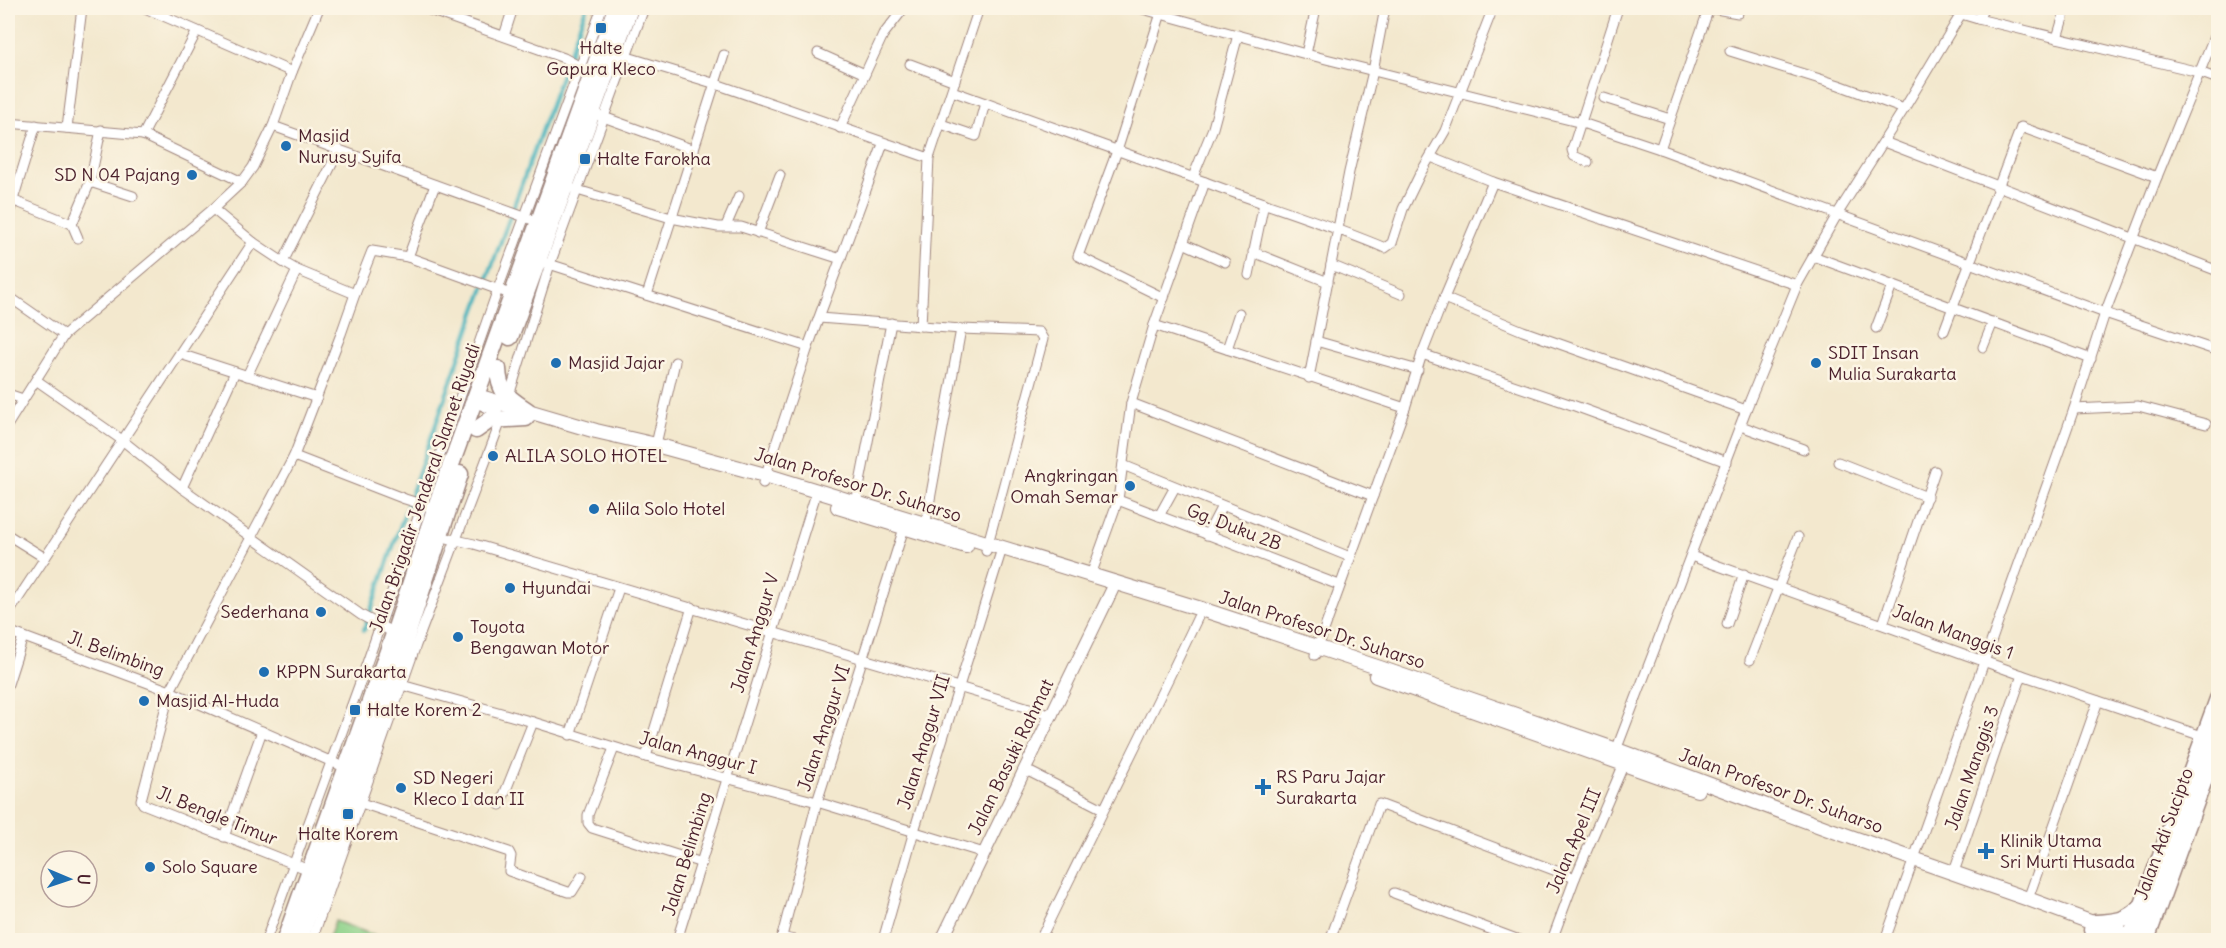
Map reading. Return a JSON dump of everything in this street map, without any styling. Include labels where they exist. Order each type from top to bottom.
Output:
[{"type":"highway","points":[[614,52],[616,8]]},
{"type":"highway","points":[[614,52],[630,8]]},
{"type":"highway","name":"Jalan Brigadir Jenderal Slamet Riyadi","points":[[285,940],[297,865],[334,763],[383,684],[476,430],[494,405],[500,290],[531,219],[583,68],[614,52]]},
{"type":"highway","name":"Jalan Brigadir Jenderal Slamet Riyadi","points":[[383,684],[404,665],[399,636],[429,507],[494,405],[498,369],[544,262],[571,189],[597,115],[614,52]]},
{"type":"highway","points":[[494,405],[527,415]]},
{"type":"highway","name":"Jalan Brigadir Jenderal Slamet Riyadi","points":[[298,940],[390,704],[383,684]]},
{"type":"highway","name":"Jalan Adi Sucipto","points":[[2134,940],[2212,739],[2218,699]]},
{"type":"highway","name":"Jalan Adi Sucipto","points":[[2134,940],[2143,905],[2212,739]]},
{"type":"highway","points":[[2097,931],[2130,918],[2143,905]]},
{"type":"main road","name":"Jalan Profesor Dr. Suharso","points":[[527,415],[596,431],[856,503],[924,529],[1114,586],[1316,651],[1913,862],[2097,931],[2134,940]]},
{"type":"main road","name":"Jalan Profesor Dr. Suharso","points":[[764,479],[814,500],[904,528],[924,529]]},
{"type":"main road","name":"Jalan Profesor Dr. Suharso","points":[[987,547],[1000,555],[1090,579]]},
{"type":"main road","name":"Jalan Profesor Dr. Suharso","points":[[1114,586],[1198,617],[1316,651]]},
{"type":"main road","name":"Jalan Profesor Dr. Suharso","points":[[1913,862],[1954,872],[2028,899],[2097,931]]},
{"type":"street","points":[[67,128],[82,8]]},
{"type":"street","points":[[145,8],[292,72]]},
{"type":"street","points":[[8,424],[64,335],[242,182],[253,167],[273,126],[292,72],[319,8]]},
{"type":"street","points":[[424,8],[435,9],[564,58],[583,68],[602,8]]},
{"type":"street","points":[[504,36],[513,8]]},
{"type":"street","points":[[644,8],[614,52],[716,84],[883,144],[929,158]]},
{"type":"street","points":[[840,128],[883,35],[904,8]]},
{"type":"street","points":[[921,326],[929,158],[979,8]]},
{"type":"street","points":[[1139,8],[1162,10],[1306,54],[1582,123],[1838,213],[2105,313],[2218,350]]},
{"type":"street","points":[[1306,54],[1316,8]]},
{"type":"street","points":[[1310,378],[1384,8]]},
{"type":"street","points":[[952,91],[1338,229],[1385,248],[1392,243],[1403,209],[1445,131],[1493,8]]},
{"type":"street","points":[[1588,162],[1572,153],[1618,8]]},
{"type":"street","points":[[1660,149],[1710,8],[1738,13]]},
{"type":"street","points":[[1941,8],[2199,72],[2218,79]]},
{"type":"street","points":[[1978,19],[1984,8]]},
{"type":"street","points":[[2057,38],[2066,8]]},
{"type":"street","points":[[1162,10],[1117,151],[1078,256],[1164,298]]},
{"type":"street","name":"Jalan Apel III","points":[[1552,940],[1691,556],[1746,410],[1797,285],[1838,213],[1961,14]]},
{"type":"street","points":[[1885,940],[2074,409],[2105,313],[2218,27]]},
{"type":"street","points":[[143,135],[196,31]]},
{"type":"street","points":[[1193,177],[1212,128],[1238,35]]},
{"type":"street","points":[[1730,51],[1839,85],[1904,109]]},
{"type":"street","points":[[818,53],[865,74]]},
{"type":"street","points":[[647,295],[724,55]]},
{"type":"street","points":[[910,64],[955,81]]},
{"type":"street","points":[[1604,98],[1670,119]]},
{"type":"street","points":[[941,124],[976,136],[985,103]]},
{"type":"street","points":[[597,115],[694,150]]},
{"type":"street","points":[[8,123],[143,135],[242,182]]},
{"type":"street","points":[[8,216],[36,125]]},
{"type":"street","points":[[273,126],[531,219]]},
{"type":"street","points":[[1944,331],[2021,127],[2157,177]]},
{"type":"street","points":[[72,224],[90,182],[101,130]]},
{"type":"street","points":[[1884,142],[1998,188],[2218,271]]},
{"type":"street","points":[[764,479],[808,347],[883,144]]},
{"type":"street","points":[[284,262],[339,150]]},
{"type":"street","points":[[1431,157],[1493,182],[1797,285]]},
{"type":"street","points":[[758,233],[780,175]]},
{"type":"street","points":[[90,182],[133,196]]},
{"type":"street","points":[[1090,579],[1118,500],[1131,403],[1154,325],[1205,182]]},
{"type":"street","points":[[1316,651],[1405,408],[1422,354],[1493,182]]},
{"type":"street","points":[[408,258],[435,185]]},
{"type":"street","points":[[571,189],[671,218],[717,227],[737,226],[841,259]]},
{"type":"street","points":[[726,226],[739,196]]},
{"type":"street","points":[[12,200],[72,224],[78,238]]},
{"type":"street","points":[[1249,275],[1264,203]]},
{"type":"street","points":[[213,209],[253,242],[297,270],[354,294]]},
{"type":"street","points":[[8,614],[253,242]]},
{"type":"street","points":[[1183,243],[1225,262]]},
{"type":"street","points":[[170,691],[294,456],[372,251],[408,258],[500,290],[463,392],[429,507],[294,456]]},
{"type":"street","points":[[1253,252],[1328,282]]},
{"type":"street","points":[[1813,256],[2091,359]]},
{"type":"street","points":[[36,380],[122,440],[182,488],[253,536],[361,615],[399,636],[457,540],[494,405],[544,262],[808,347]]},
{"type":"street","points":[[1331,265],[1401,294]]},
{"type":"street","points":[[247,376],[297,270]]},
{"type":"street","points":[[1876,328],[1892,286]]},
{"type":"street","points":[[8,296],[64,335]]},
{"type":"street","points":[[1444,298],[1522,332],[1746,410]]},
{"type":"street","points":[[1227,349],[1239,313]]},
{"type":"street","points":[[819,318],[961,329],[1039,332],[1043,339],[987,547]]},
{"type":"street","points":[[1983,347],[1993,322]]},
{"type":"street","points":[[856,503],[891,323]]},
{"type":"street","points":[[1154,325],[1405,408]]},
{"type":"street","points":[[924,529],[961,329]]},
{"type":"street","points":[[1317,341],[1418,370]]},
{"type":"street","points":[[180,354],[317,398]]},
{"type":"street","points":[[1422,354],[1575,406],[1727,462]]},
{"type":"street","points":[[655,449],[675,362]]},
{"type":"street","points":[[182,488],[235,372]]},
{"type":"street","points":[[8,394],[23,399]]},
{"type":"street","points":[[1131,403],[1373,496]]},
{"type":"street","points":[[2074,409],[2138,406],[2206,424]]},
{"type":"street","points":[[1741,426],[1803,449]]},
{"type":"street","points":[[1838,462],[1927,497]]},
{"type":"street","points":[[1123,465],[1350,557]]},
{"type":"street","points":[[1883,624],[1935,471]]},
{"type":"street","points":[[1159,516],[1175,487]]},
{"type":"street","name":"Jalan Anggur V","points":[[728,777],[814,500]]},
{"type":"street","name":"Gg. Duku 2B","points":[[1118,500],[1339,585]]},
{"type":"street","points":[[1207,535],[1222,506]]},
{"type":"street","name":"Jalan Anggur VI","points":[[781,939],[817,802],[904,528]]},
{"type":"street","points":[[8,535],[45,558]]},
{"type":"street","points":[[438,536],[692,607],[1053,715]]},
{"type":"street","points":[[1750,660],[1798,537]]},
{"type":"street","name":"Jalan Anggur VII","points":[[883,940],[914,831],[1000,555]]},
{"type":"street","name":"Jalan Manggis 1","points":[[1691,556],[2022,675],[2212,739]]},
{"type":"street","points":[[1727,624],[1744,574]]},
{"type":"street","name":"Jalan Basuki Rahmat","points":[[942,940],[1114,586]]},
{"type":"street","points":[[570,735],[620,588]]},
{"type":"street","points":[[646,757],[692,607]]},
{"type":"street","points":[[1040,940],[1103,809],[1144,732],[1198,617]]},
{"type":"street","name":"Jl. Belimbing","points":[[8,631],[170,691],[334,763]]},
{"type":"street","points":[[8,684],[23,637]]},
{"type":"street","name":"Jalan Manggis 3","points":[[1954,872],[2022,675]]},
{"type":"street","name":"Jalan Anggur I","points":[[383,684],[533,722],[614,748],[817,802],[984,853]]},
{"type":"street","name":"Jl. Bengle Timur","points":[[170,691],[142,802],[147,807],[297,865]]},
{"type":"street","points":[[2028,899],[2098,701]]},
{"type":"street","points":[[312,940],[361,803],[390,704]]},
{"type":"street","points":[[500,805],[533,722]]},
{"type":"street","points":[[224,837],[262,731]]},
{"type":"street","points":[[614,748],[588,815],[588,823],[592,828],[702,863]]},
{"type":"street","points":[[1026,770],[1103,809]]},
{"type":"street","name":"Jalan Belimbing","points":[[677,940],[728,777]]},
{"type":"street","points":[[361,803],[508,852],[511,856],[509,871],[568,892],[572,892],[582,876]]},
{"type":"street","points":[[1330,940],[1379,804],[1575,878]]},
{"type":"street","points":[[266,940],[297,865]]},
{"type":"street","points":[[1394,893],[1519,940]]},
{"type":"street","points":[[781,939],[794,940]]},
{"type":"green space","points":[[335,921],[387,940],[328,940]]},
{"type":"waterway","points":[[364,630],[473,318],[586,8]]},
{"type":"place","name":"Halte Gapura Kleco","points":[[601,28]]},
{"type":"place","name":"Masjid Nurusy Syifa","points":[[286,146]]},
{"type":"place","name":"Halte Farokha","points":[[585,159]]},
{"type":"place","name":"SD N 04 Pajang","points":[[192,175]]},
{"type":"place","name":"Masjid Jajar","points":[[556,363]]},
{"type":"place","name":"SDIT Insan Mulia Surakarta","points":[[1816,363]]},
{"type":"place","name":"ALILA SOLO HOTEL","points":[[493,456]]},
{"type":"place","name":"Angkringan Omah Semar","points":[[1130,486]]},
{"type":"place","name":"Alila Solo Hotel","points":[[594,509]]},
{"type":"place","name":"Hyundai","points":[[510,588]]},
{"type":"place","name":"Sederhana","points":[[321,612]]},
{"type":"place","name":"Toyota Bengawan Motor","points":[[458,637]]},
{"type":"place","name":"KPPN Surakarta","points":[[264,672]]},
{"type":"place","name":"Masjid Al-Huda","points":[[144,701]]},
{"type":"place","name":"Halte Korem 2","points":[[355,710]]},
{"type":"place","name":"RS Paru Jajar Surakarta","points":[[1263,787]]},
{"type":"place","name":"SD Negeri Kleco I dan II","points":[[401,788]]},
{"type":"place","name":"Halte Korem","points":[[348,814]]},
{"type":"place","name":"Klinik Utama Sri Murti Husada","points":[[1986,851]]},
{"type":"place","name":"Solo Square","points":[[150,867]]}]
